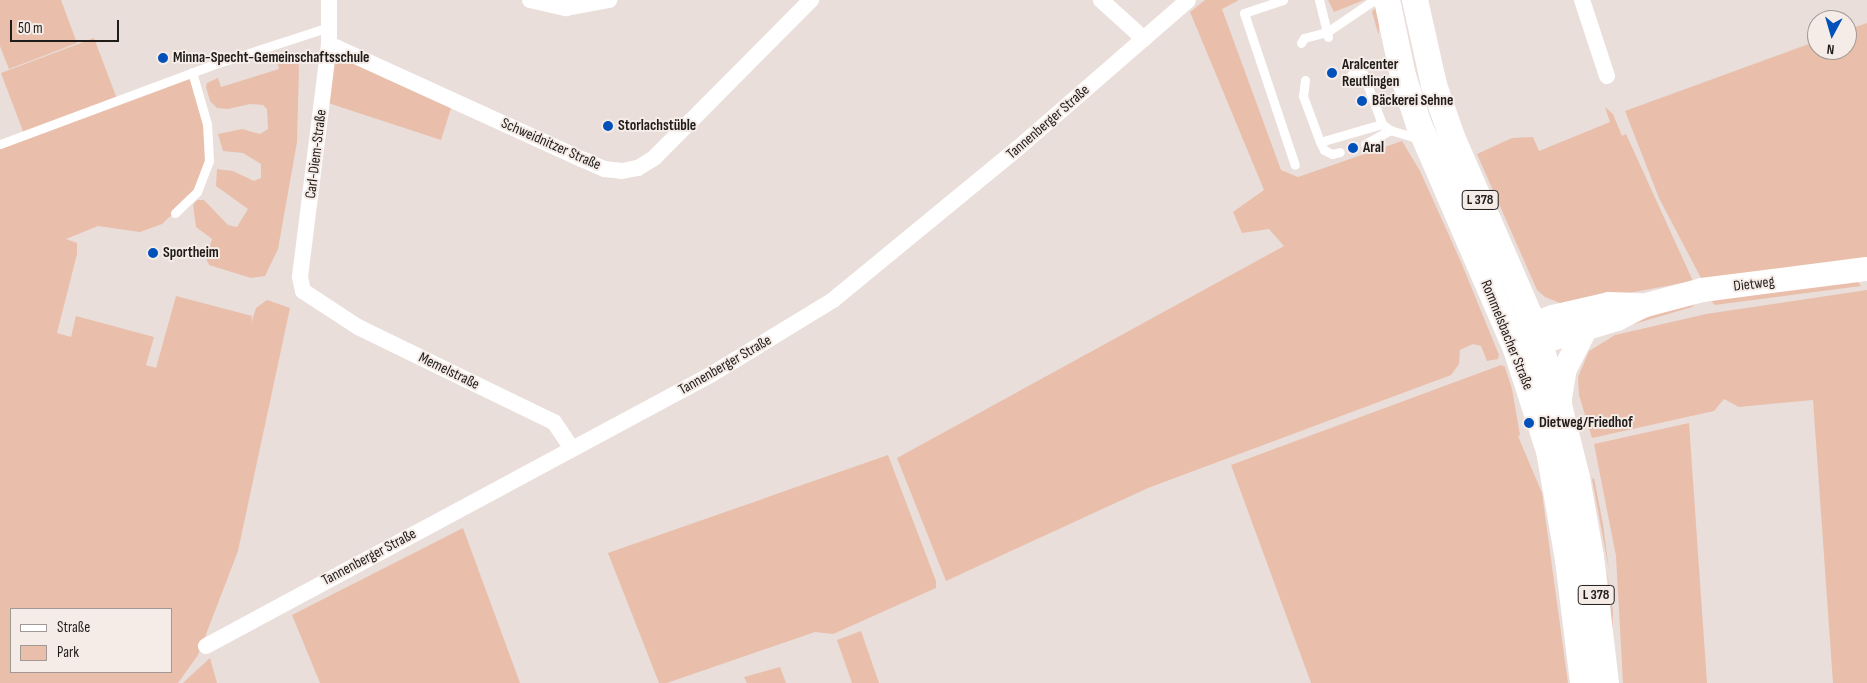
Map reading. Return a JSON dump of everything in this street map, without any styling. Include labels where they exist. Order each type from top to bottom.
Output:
[{"type":"main road","name":"Rommelsbacher Straße","points":[[1415,0],[1426,55],[1452,137],[1524,337],[1549,451],[1568,560],[1583,683]]},
{"type":"main road","name":"Rommelsbacher Straße","points":[[1376,3],[1425,141],[1559,405],[1577,478],[1589,548],[1606,683]]},
{"type":"street","name":"Carl-Diem-Straße","points":[[316,302],[303,291],[300,277],[329,44],[329,0]]},
{"type":"street","points":[[530,0],[566,8],[609,0]]},
{"type":"street","name":"Schweidnitzer Straße","points":[[329,44],[604,169],[622,171],[638,168],[654,158],[811,0]]},
{"type":"street","points":[[1100,0],[1144,39]]},
{"type":"street","name":"Tannenberger Straße","points":[[206,646],[712,374],[833,300],[1018,148],[1188,0]]},
{"type":"street","points":[[1582,0],[1608,76]]},
{"type":"street","name":"Dietweg","points":[[1524,337],[1586,328],[1617,319],[1642,306],[1702,290],[1867,269]]},
{"type":"street","name":"Memelstraße","points":[[316,302],[358,327],[554,422],[572,449]]},
{"type":"street","name":"Dietweg","points":[[1524,337],[1609,304],[1642,306]]},
{"type":"street","points":[[1559,405],[1565,369],[1586,328]]},
{"type":"lane","points":[[1284,0],[1244,13],[1294,165]]},
{"type":"lane","points":[[1319,0],[1328,34]]},
{"type":"lane","points":[[1301,43],[1304,38],[1328,34],[1376,3],[1374,0]]},
{"type":"lane","points":[[0,144],[192,72],[329,27]]},
{"type":"lane","points":[[175,213],[197,192],[209,161],[207,124],[192,72]]},
{"type":"lane","points":[[1351,76],[1363,73],[1386,127]]},
{"type":"lane","points":[[1305,80],[1303,96],[1320,142],[1324,150],[1332,154],[1340,152]]},
{"type":"lane","points":[[1365,144],[1386,127]]},
{"type":"lane","points":[[1320,142],[1386,127],[1425,141]]},
{"type":"green space","points":[[0,0],[61,0],[77,43],[9,69],[0,46]]},
{"type":"green space","points":[[1205,0],[1239,0],[1222,9],[1281,170],[1298,177],[1402,141],[1420,171],[1461,262],[1499,355],[1498,359],[1487,361],[1481,346],[1473,344],[1460,350],[1459,364],[1451,375],[1148,488],[946,581],[897,458],[1284,246],[1269,229],[1242,233],[1233,212],[1264,190],[1190,12]]},
{"type":"green space","points":[[1328,0],[1364,0],[1334,12]]},
{"type":"green space","points":[[1379,3],[1379,33],[1378,33],[1372,12]]},
{"type":"green space","points":[[1867,23],[1867,261],[1702,280],[1659,198],[1625,111],[1807,45],[1807,60],[1857,60],[1857,26]]},
{"type":"green space","points":[[94,38],[117,99],[24,134],[1,73]]},
{"type":"green space","points":[[329,46],[453,102],[441,140],[322,101]]},
{"type":"green space","points":[[296,53],[299,67],[297,142],[278,249],[265,276],[251,278],[209,265],[206,258],[212,239],[196,227],[193,205],[197,200],[204,200],[228,225],[237,227],[248,209],[216,186],[217,169],[233,171],[254,181],[261,178],[261,164],[243,153],[223,151],[218,134],[242,129],[260,134],[268,129],[267,109],[263,105],[250,104],[228,109],[217,108],[210,101],[206,87],[207,83],[218,78],[221,87],[279,69],[277,61],[282,54]]},
{"type":"green space","points":[[192,73],[206,123],[208,160],[196,192],[162,224],[140,232],[98,226],[66,239],[77,243],[77,254],[57,333],[71,337],[76,316],[154,337],[146,365],[156,368],[176,296],[252,316],[251,324],[256,308],[267,300],[290,308],[238,551],[198,655],[178,683],[0,683],[0,145]]},
{"type":"green space","points":[[1605,107],[1613,114],[1622,136],[1626,134],[1693,281],[1565,305],[1545,297],[1537,290],[1477,154],[1512,138],[1533,137],[1539,151],[1610,122]]},
{"type":"green space","points":[[1855,278],[1861,286],[1715,305],[1711,301]]},
{"type":"green space","points":[[1867,290],[1867,683],[1833,683],[1813,400],[1739,407],[1724,399],[1714,411],[1592,438],[1579,395],[1578,377],[1589,351],[1615,335],[1706,314]]},
{"type":"green space","points":[[1696,303],[1692,307],[1593,336],[1687,304]]},
{"type":"green space","points":[[1501,365],[1505,367],[1512,389],[1520,435],[1518,436],[1542,493],[1568,683],[1311,683],[1231,465]]},
{"type":"green space","points":[[1689,423],[1707,683],[1623,683],[1616,556],[1594,444]]},
{"type":"green space","points":[[888,455],[936,581],[936,588],[833,634],[815,632],[667,683],[659,683],[608,553]]},
{"type":"green space","points":[[1594,478],[1603,524],[1609,570],[1592,479]]},
{"type":"green space","points":[[463,528],[520,683],[320,683],[292,615]]},
{"type":"green space","points":[[1607,572],[1613,611],[1612,647],[1611,611]]},
{"type":"green space","points":[[861,631],[879,683],[852,683],[837,640]]},
{"type":"green space","points":[[210,658],[217,683],[183,683],[186,680]]},
{"type":"green space","points":[[780,667],[786,683],[747,683],[744,677]]},
{"type":"place","name":"Minna-Specht-Gemeinschaftsschule","points":[[163,58]]},
{"type":"place","name":"Aralcenter Reutlingen","points":[[1332,73]]},
{"type":"place","name":"Bäckerei Sehne","points":[[1362,101]]},
{"type":"place","name":"Storlachstüble","points":[[608,126]]},
{"type":"place","name":"Aral","points":[[1353,148]]},
{"type":"place","name":"Sportheim","points":[[153,253]]},
{"type":"place","name":"Dietweg/Friedhof","points":[[1529,423]]}]
